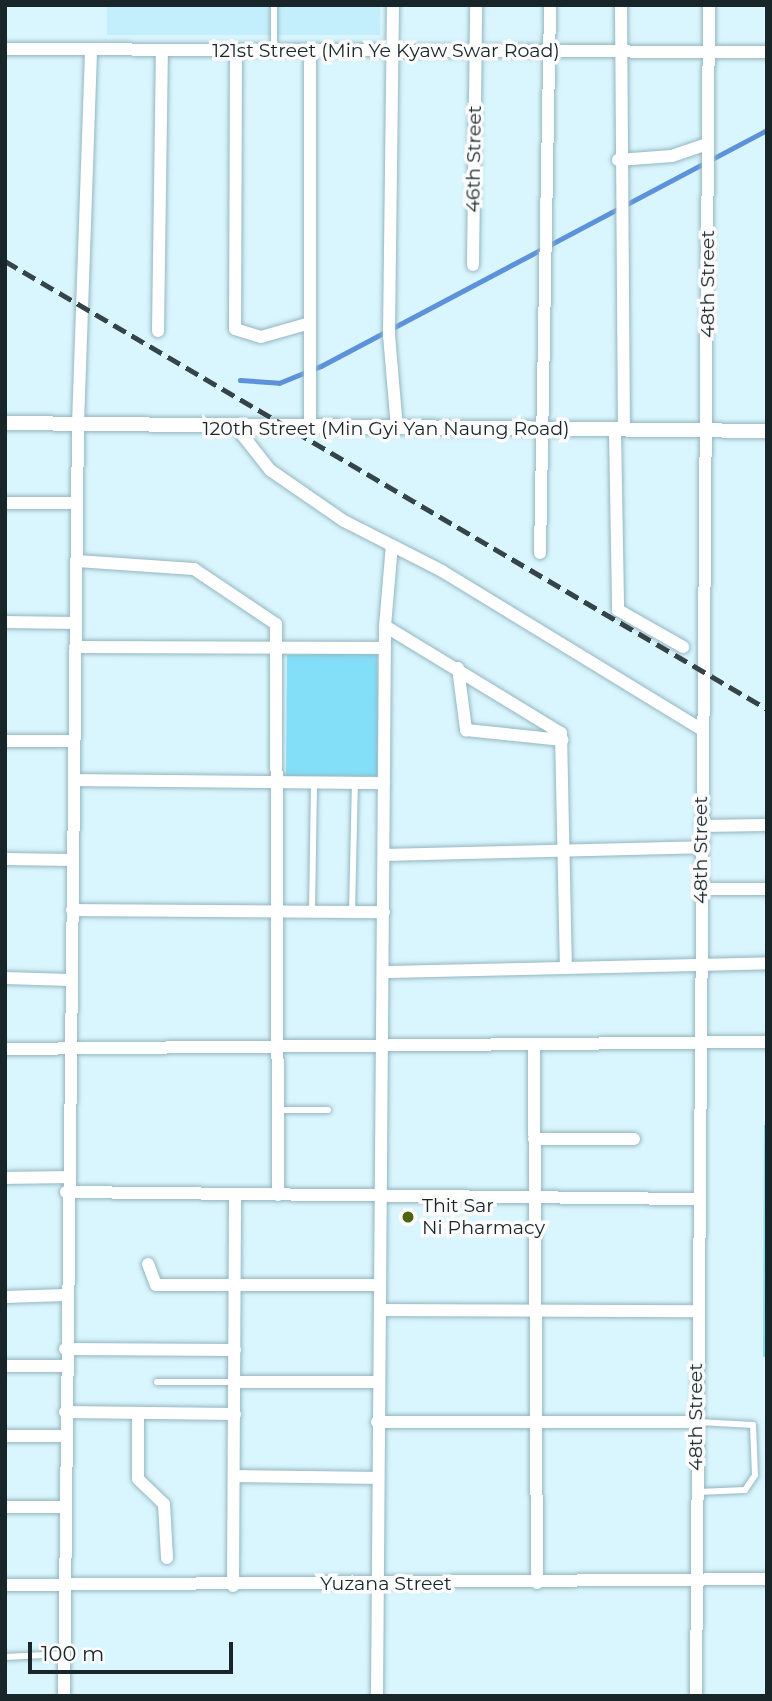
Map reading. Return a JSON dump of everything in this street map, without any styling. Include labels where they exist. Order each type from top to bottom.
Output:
[{"type":"street","points":[[393,5],[389,335],[397,428]]},
{"type":"street","name":"46th Street","points":[[473,265],[477,5]]},
{"type":"street","points":[[540,553],[550,5]]},
{"type":"street","points":[[621,5],[618,160],[618,610],[683,647]]},
{"type":"street","name":"48th Street","points":[[696,1696],[697,1043],[701,964],[701,729],[709,430],[706,149],[709,5]]},
{"type":"street","name":"121st Street (Min Ye Kyaw Swar Road)","points":[[5,49],[767,52]]},
{"type":"street","points":[[64,1696],[66,1177],[78,424],[91,50]]},
{"type":"street","points":[[158,331],[162,51]]},
{"type":"street","points":[[236,52],[235,328],[261,337],[310,323]]},
{"type":"street","points":[[310,52],[310,425]]},
{"type":"street","points":[[618,160],[671,156],[706,149]]},
{"type":"street","name":"120th Street (Min Gyi Yan Naung Road)","points":[[5,423],[237,428],[310,425],[767,431]]},
{"type":"street","points":[[237,428],[270,470],[701,729]]},
{"type":"street","points":[[5,503],[78,503]]},
{"type":"street","points":[[377,1696],[376,1478],[383,1196],[385,626],[392,545]]},
{"type":"street","points":[[77,561],[199,570],[270,617],[278,648],[278,1195]]},
{"type":"street","points":[[5,622],[76,623]]},
{"type":"street","points":[[385,626],[550,721],[562,740],[566,967]]},
{"type":"street","points":[[75,647],[385,648]]},
{"type":"street","points":[[458,668],[466,730],[562,740]]},
{"type":"street","points":[[5,741],[74,741]]},
{"type":"street","points":[[74,780],[384,783]]},
{"type":"street","points":[[701,826],[767,825]]},
{"type":"street","points":[[384,855],[701,847]]},
{"type":"street","points":[[5,859],[72,860]]},
{"type":"street","points":[[701,889],[767,890]]},
{"type":"street","points":[[72,910],[384,912]]},
{"type":"street","points":[[384,972],[767,963]]},
{"type":"street","points":[[5,978],[70,980]]},
{"type":"street","points":[[5,1049],[767,1042]]},
{"type":"street","points":[[534,1044],[537,1583]]},
{"type":"street","points":[[534,1139],[634,1139]]},
{"type":"street","points":[[5,1178],[66,1177]]},
{"type":"street","points":[[66,1192],[697,1199]]},
{"type":"street","points":[[233,1586],[236,1476],[235,1194]]},
{"type":"street","points":[[148,1264],[156,1285],[380,1285]]},
{"type":"street","points":[[5,1297],[66,1296]]},
{"type":"street","points":[[380,1310],[696,1311]]},
{"type":"street","points":[[65,1349],[235,1350]]},
{"type":"street","points":[[5,1366],[65,1366]]},
{"type":"street","points":[[235,1382],[378,1382]]},
{"type":"street","points":[[65,1412],[235,1414]]},
{"type":"street","points":[[138,1413],[138,1479],[164,1504],[167,1558]]},
{"type":"street","points":[[377,1422],[696,1422]]},
{"type":"street","points":[[5,1436],[65,1436]]},
{"type":"street","points":[[236,1476],[376,1478]]},
{"type":"street","points":[[5,1507],[65,1507]]},
{"type":"street","name":"Yuzana Street","points":[[5,1585],[233,1586],[767,1579]]},
{"type":"lane","points":[[274,5],[274,52]]},
{"type":"lane","points":[[312,912],[314,782]]},
{"type":"lane","points":[[352,912],[355,782]]},
{"type":"lane","points":[[278,1110],[328,1110]]},
{"type":"lane","points":[[157,1382],[235,1382]]},
{"type":"lane","points":[[696,1422],[753,1425],[755,1475],[745,1490],[696,1492]]},
{"type":"lane","points":[[5,1657],[64,1654]]},
{"type":"shaded area","points":[[107,5],[380,5],[380,35],[107,35]]},
{"type":"shaded area","points":[[377,653],[380,776],[286,776],[287,655]]},
{"type":"shaded area","points":[[764,1125],[767,1125],[767,1357],[763,1357]]},
{"type":"waterway","points":[[240,380],[279,383],[321,366],[767,130]]},
{"type":"railway","points":[[5,261],[767,709]]},
{"type":"place","name":"Thit Sar Ni Pharmacy","points":[[408,1217]]}]
